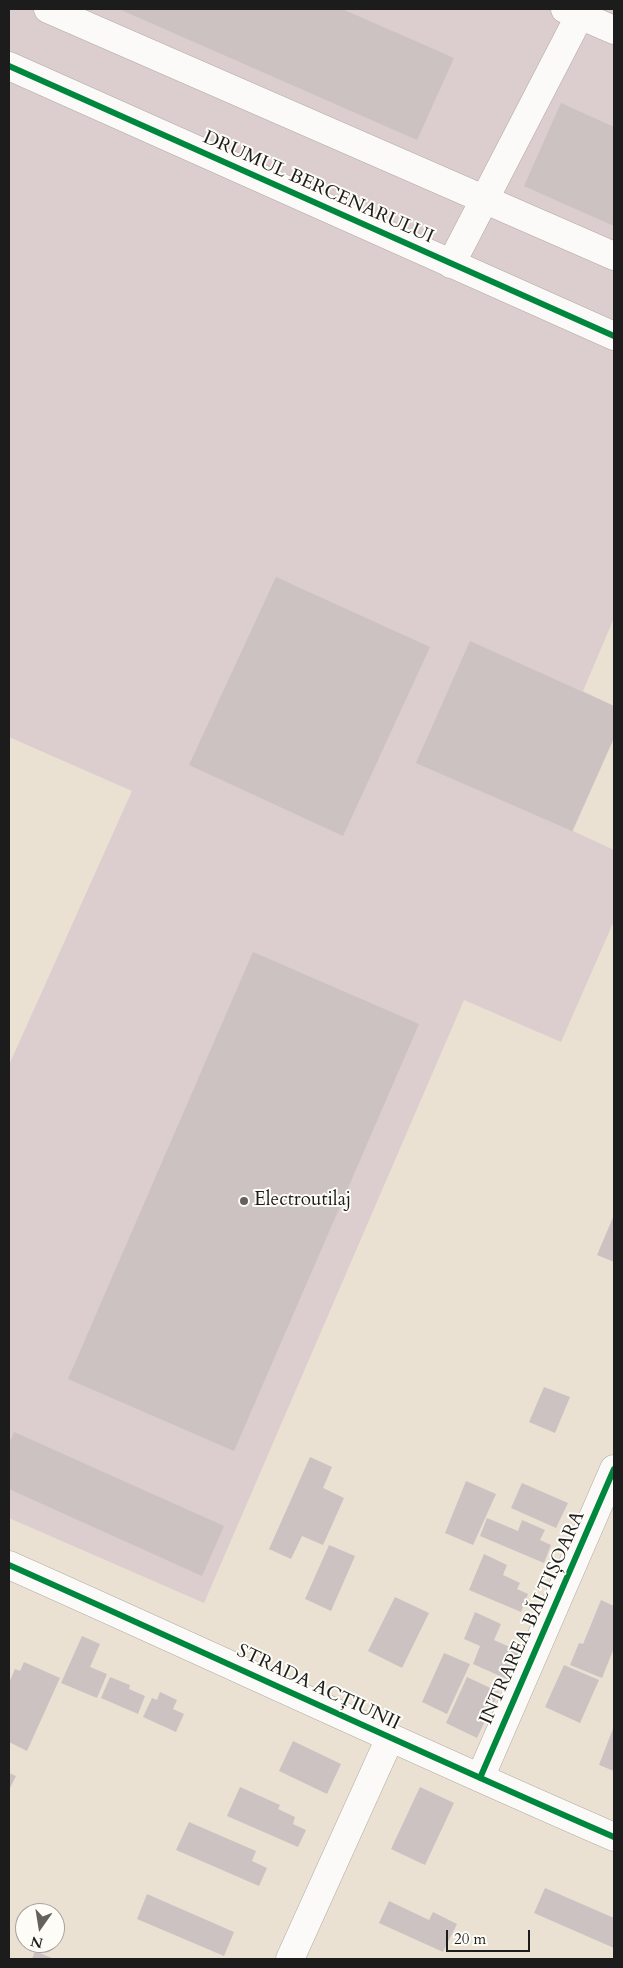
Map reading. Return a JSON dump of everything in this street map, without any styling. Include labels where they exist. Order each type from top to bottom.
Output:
[{"type":"street","points":[[48,9],[614,256]]},
{"type":"street","points":[[451,264],[576,11],[614,30]]},
{"type":"street","name":"DRUMUL BERCENARULUI","points":[[9,66],[614,336]]},
{"type":"street","name":"INTRAREA BĂLTIȘOARA","points":[[480,1778],[614,1469]]},
{"type":"street","name":"STRADA ACȚIUNII","points":[[9,1565],[252,1673],[390,1738],[614,1836]]},
{"type":"street","points":[[290,1959],[390,1738]]},
{"type":"shaded area","points":[[9,9],[614,9],[614,618],[583,691],[614,706],[614,738],[573,831],[614,850],[614,921],[561,1042],[464,1000],[204,1603],[9,1518],[9,1065],[132,791],[9,737]]},
{"type":"building","points":[[119,9],[342,9],[454,58],[417,140]]},
{"type":"building","points":[[561,103],[614,127],[614,226],[524,186]]},
{"type":"building","points":[[276,577],[430,647],[343,836],[189,765]]},
{"type":"building","points":[[470,641],[614,706],[614,738],[572,831],[416,763]]},
{"type":"building","name":"Electroutilaj","points":[[253,952],[419,1024],[234,1451],[68,1379]]},
{"type":"building","points":[[614,1215],[614,1262],[597,1255]]},
{"type":"building","points":[[544,1387],[570,1397],[555,1433],[529,1422]]},
{"type":"building","points":[[14,1432],[224,1526],[202,1576],[9,1489],[9,1444]]},
{"type":"building","points":[[310,1457],[332,1467],[323,1488],[344,1498],[323,1545],[302,1536],[291,1559],[269,1549]]},
{"type":"building","points":[[466,1481],[496,1494],[473,1545],[445,1533]]},
{"type":"building","points":[[522,1483],[568,1503],[556,1528],[511,1508]]},
{"type":"building","points":[[487,1518],[518,1531],[522,1520],[545,1530],[540,1540],[551,1545],[544,1563],[480,1536]]},
{"type":"building","points":[[329,1545],[355,1556],[331,1611],[305,1599]]},
{"type":"building","points":[[484,1554],[507,1565],[503,1575],[520,1583],[517,1589],[528,1594],[521,1612],[469,1590]]},
{"type":"building","points":[[395,1597],[429,1613],[402,1668],[368,1651]]},
{"type":"building","points":[[601,1600],[614,1606],[614,1648],[602,1678],[570,1665],[579,1643],[583,1644]]},
{"type":"building","points":[[475,1612],[501,1624],[494,1640],[521,1652],[509,1680],[473,1664],[480,1646],[464,1639]]},
{"type":"building","points":[[82,1636],[100,1644],[90,1667],[107,1674],[97,1698],[61,1683]]},
{"type":"building","points":[[444,1653],[470,1664],[447,1714],[422,1702]]},
{"type":"building","points":[[24,1662],[60,1678],[27,1751],[9,1742],[9,1683],[15,1669],[20,1671]]},
{"type":"building","points":[[564,1665],[599,1680],[580,1723],[545,1707]]},
{"type":"building","points":[[110,1677],[130,1685],[129,1689],[145,1696],[138,1714],[101,1698]]},
{"type":"building","points":[[467,1677],[499,1692],[477,1738],[446,1723]]},
{"type":"building","points":[[160,1692],[177,1700],[173,1709],[184,1714],[176,1732],[143,1717],[152,1698],[157,1700]]},
{"type":"building","points":[[614,1726],[614,1771],[599,1765]]},
{"type":"building","points":[[293,1741],[341,1764],[327,1794],[279,1771]]},
{"type":"building","points":[[9,1773],[16,1776],[9,1790]]},
{"type":"building","points":[[240,1787],[280,1805],[278,1809],[295,1817],[293,1824],[306,1830],[298,1847],[227,1816]]},
{"type":"building","points":[[420,1787],[454,1803],[425,1865],[391,1849]]},
{"type":"building","points":[[189,1822],[256,1851],[252,1861],[267,1868],[259,1886],[176,1850]]},
{"type":"building","points":[[545,1888],[614,1918],[614,1948],[534,1913]]},
{"type":"building","points":[[147,1894],[234,1932],[224,1956],[137,1919]]},
{"type":"building","points":[[389,1901],[429,1920],[433,1912],[457,1924],[443,1952],[379,1923]]},
{"type":"building","points":[[34,1953],[40,1953],[54,1959],[32,1959]]},
{"type":"cycle path","points":[[9,66],[614,336]]},
{"type":"cycle path","points":[[480,1778],[614,1469]]},
{"type":"cycle path","points":[[9,1565],[614,1837]]},
{"type":"place","name":"Electroutilaj","points":[[244,1201]]}]
